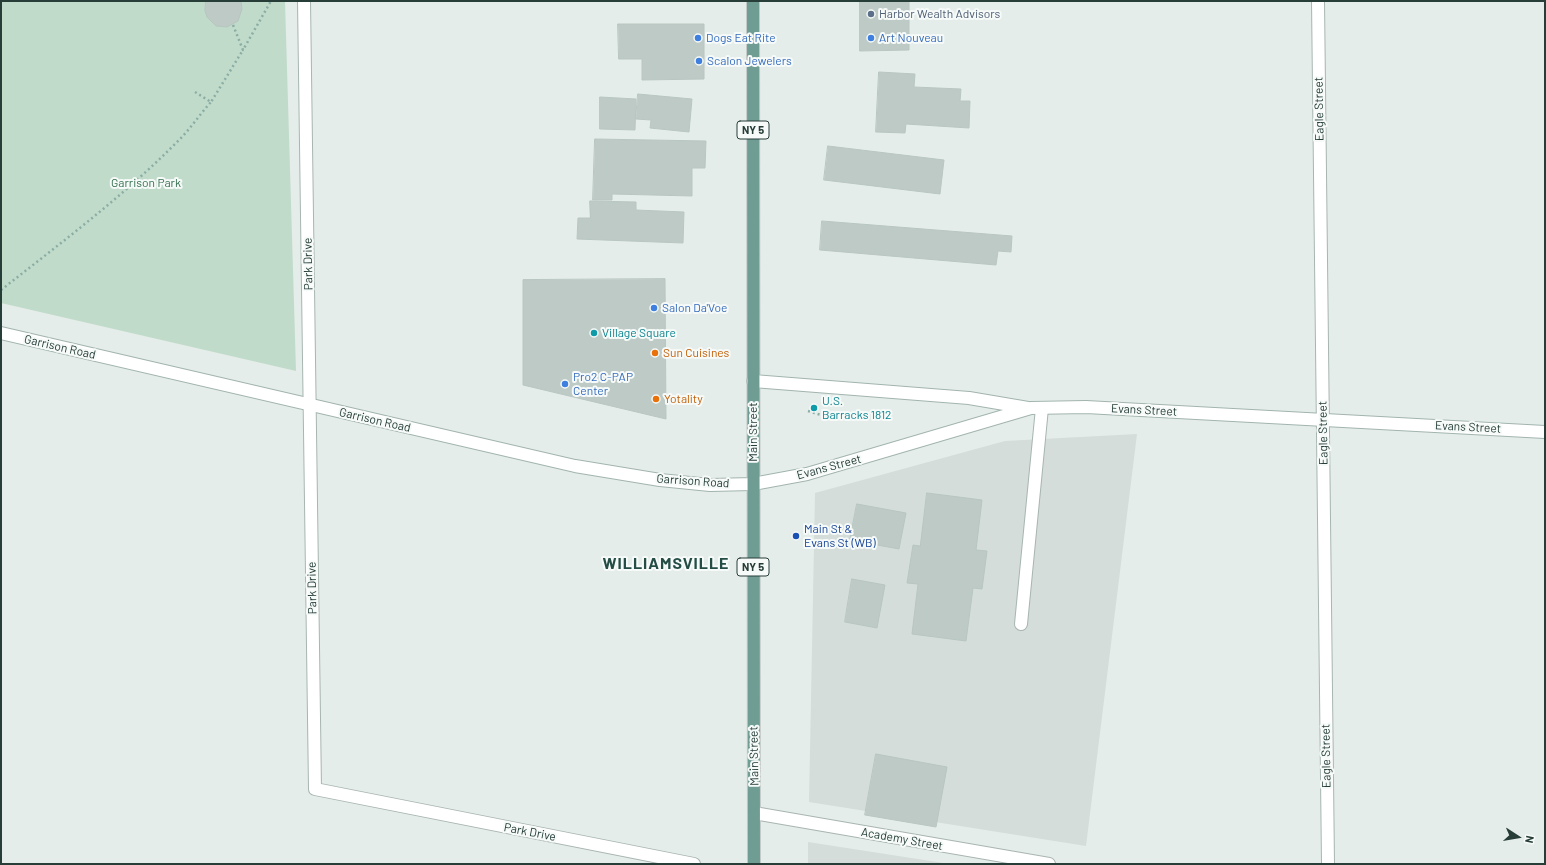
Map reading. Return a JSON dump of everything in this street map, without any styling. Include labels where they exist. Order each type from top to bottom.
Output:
[{"type":"main road","name":"Main Street","points":[[753,1],[754,864]]},
{"type":"street","name":"Park Drive","points":[[304,1],[315,789],[694,864]]},
{"type":"street","name":"Eagle Street","points":[[1318,1],[1328,864]]},
{"type":"street","name":"Garrison Road","points":[[1,333],[588,469],[660,480],[710,485],[753,484]]},
{"type":"street","points":[[753,381],[969,398],[1037,408],[1021,624]]},
{"type":"street","name":"Evans Street","points":[[753,484],[807,474],[1037,408],[1086,407],[1545,432]]},
{"type":"street","name":"Academy Street","points":[[754,813],[1004,860],[1049,864]]},
{"type":"path","points":[[1,290],[89,222],[180,139],[211,102],[271,1]]},
{"type":"path","points":[[233,25],[243,50]]},
{"type":"path","points":[[195,92],[211,102]]},
{"type":"path","points":[[808,410],[826,416],[840,416],[848,413]]},
{"type":"shaded area","points":[[1137,434],[1086,846],[809,802],[815,493],[1005,441]]},
{"type":"shaded area","points":[[808,842],[950,864],[808,864]]},
{"type":"green space","name":"Garrison Park","points":[[2,1],[285,1],[296,371],[1,303]]},
{"type":"building","points":[[206,1],[241,1],[242,9],[238,21],[227,27],[216,26],[207,17],[205,11]]},
{"type":"building","points":[[860,1],[909,1],[909,50],[860,51]]},
{"type":"building","points":[[618,24],[704,24],[704,79],[642,80],[642,59],[619,59]]},
{"type":"building","points":[[879,72],[915,74],[914,87],[961,89],[960,101],[970,101],[969,128],[906,124],[905,133],[876,132]]},
{"type":"building","points":[[638,94],[692,99],[689,132],[650,128],[651,120],[636,119]]},
{"type":"building","points":[[600,97],[636,99],[635,130],[600,129]]},
{"type":"building","points":[[595,139],[706,141],[705,168],[692,168],[692,196],[612,194],[612,200],[593,200]]},
{"type":"building","points":[[828,146],[944,160],[940,194],[824,180]]},
{"type":"building","points":[[590,201],[636,202],[636,210],[684,212],[683,243],[577,239],[578,218],[590,218]]},
{"type":"building","points":[[822,221],[1012,236],[1011,252],[998,251],[996,265],[820,250]]},
{"type":"building","name":"Village Square","points":[[665,279],[666,419],[523,385],[523,280]]},
{"type":"building","points":[[927,493],[982,500],[976,550],[987,551],[982,589],[973,588],[966,641],[912,634],[918,584],[907,583],[913,545],[920,546]]},
{"type":"building","points":[[857,504],[906,513],[899,549],[850,540]]},
{"type":"building","points":[[852,579],[885,585],[877,628],[845,622]]},
{"type":"building","points":[[876,754],[947,767],[936,827],[865,815]]},
{"type":"place","name":"Harbor Wealth Advisors","points":[[871,14]]},
{"type":"place","name":"Dogs Eat Rite","points":[[698,38]]},
{"type":"place","name":"Art Nouveau","points":[[871,38]]},
{"type":"place","name":"Scalon Jewelers","points":[[699,61]]},
{"type":"place","name":"Salon Da'Voe","points":[[654,308]]},
{"type":"place","name":"Village Square","points":[[594,333]]},
{"type":"place","name":"Sun Cuisines","points":[[655,353]]},
{"type":"place","name":"Pro2 C-PAP Center","points":[[565,384]]},
{"type":"place","name":"Yotality","points":[[656,399]]},
{"type":"place","name":"U.S. Barracks 1812","points":[[814,408]]},
{"type":"place","name":"Main St & Evans St (WB)","points":[[796,536]]},
{"type":"district","name":"WILLIAMSVILLE","points":[[666,564]]}]
